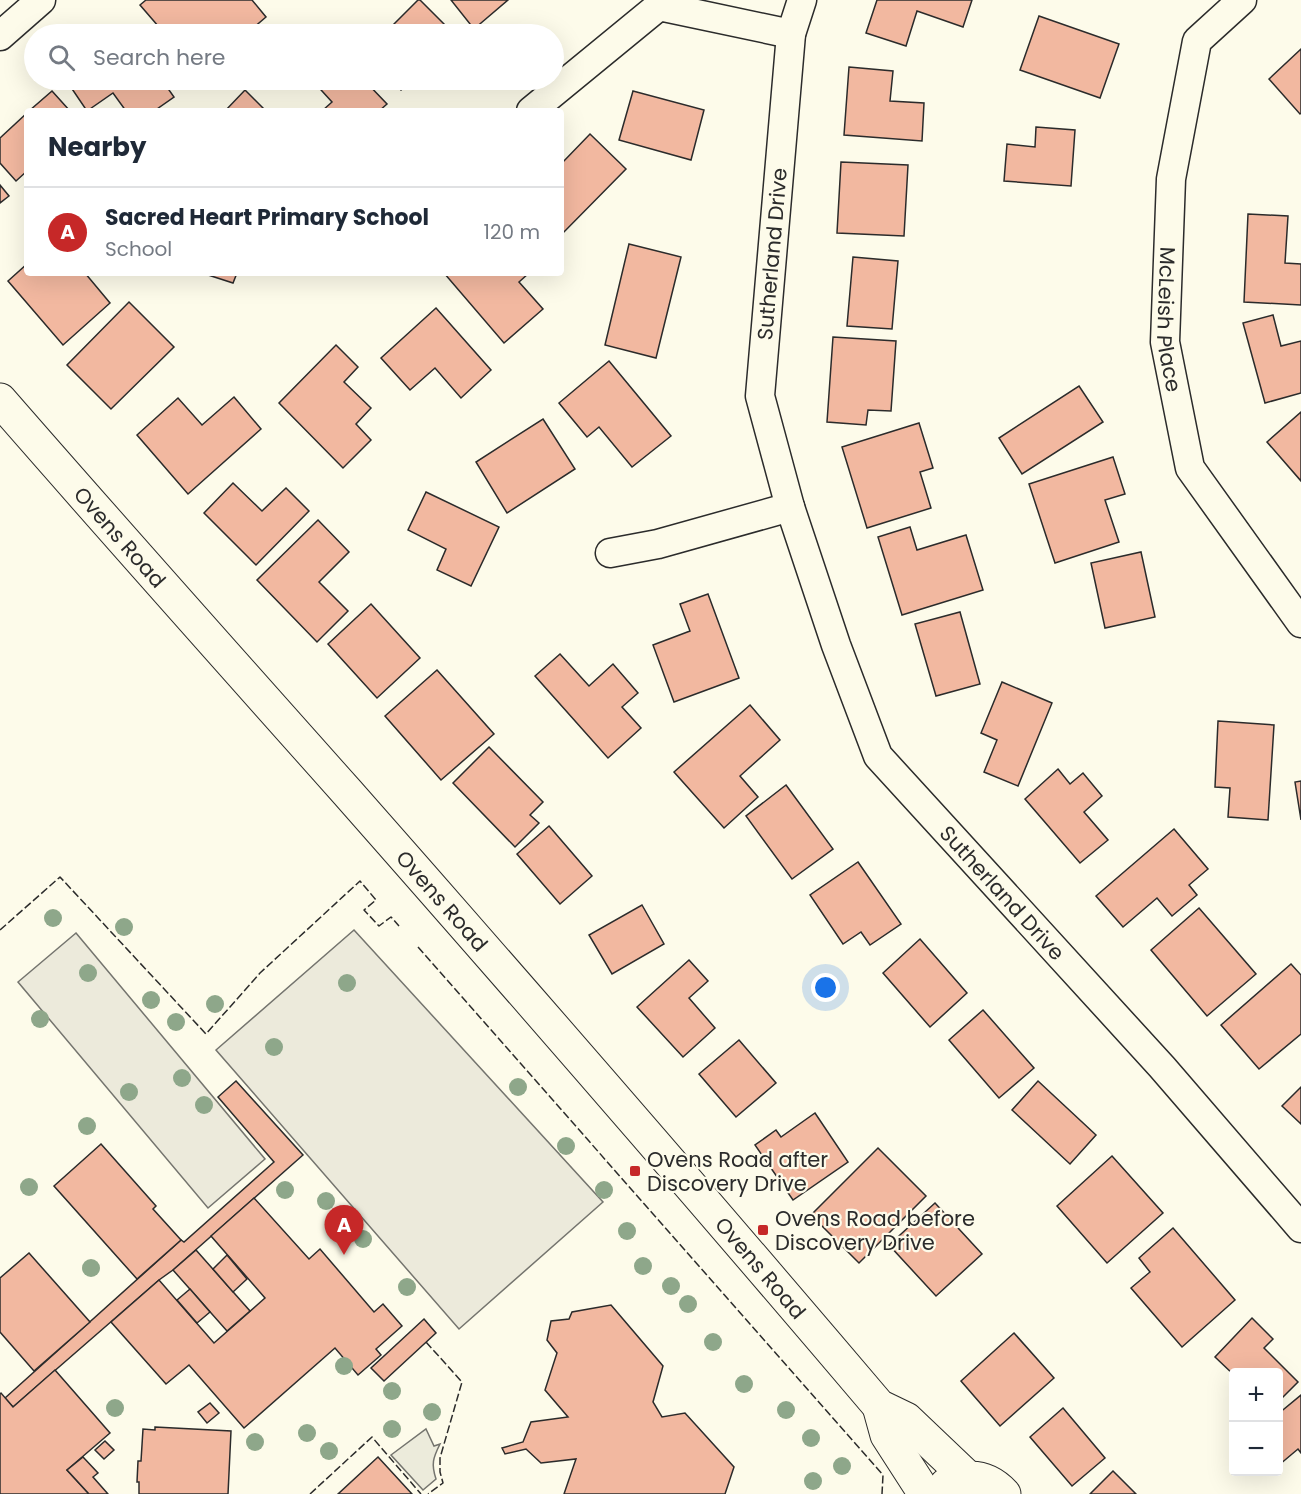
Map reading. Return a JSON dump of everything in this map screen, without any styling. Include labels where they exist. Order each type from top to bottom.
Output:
[{"type":"street","points":[[0,36],[41,0]]},
{"type":"street","name":"Sutherland Drive","points":[[802,0],[791,34],[760,396],[790,507],[836,645],[878,756],[1162,1067],[1301,1228]]},
{"type":"street","name":"McLeish Place","points":[[1242,0],[1197,41],[1171,179],[1165,342],[1190,468],[1301,623]]},
{"type":"street","points":[[564,84],[659,6],[791,34]]},
{"type":"street","points":[[535,108],[557,90]]},
{"type":"street","name":"Ovens Road","points":[[0,400],[629,1115],[879,1406],[906,1419],[968,1478],[982,1479],[996,1485],[1004,1494]]},
{"type":"street","points":[[610,553],[658,544],[790,507]]},
{"type":"street","name":"Ovens Road","points":[[879,1406],[887,1435],[925,1494]]},
{"type":"street","points":[[936,1494],[946,1485],[968,1478]]},
{"type":"shaded area","points":[[354,930],[603,1202],[459,1329],[216,1050]]},
{"type":"shaded area","points":[[76,933],[265,1159],[208,1208],[18,982]]},
{"type":"shaded area","points":[[426,1429],[434,1446],[440,1444],[434,1461],[436,1479],[423,1490],[391,1455]]},
{"type":"building","points":[[146,0],[252,0],[266,17],[258,24],[156,24],[140,5]]},
{"type":"building","points":[[420,0],[444,24],[394,24]]},
{"type":"building","points":[[451,0],[508,0],[480,24],[470,24]]},
{"type":"building","points":[[877,0],[972,0],[963,27],[917,11],[906,46],[866,33]]},
{"type":"building","points":[[1039,16],[1119,44],[1100,98],[1020,70]]},
{"type":"building","points":[[1301,49],[1301,113],[1300,114],[1269,79]]},
{"type":"building","points":[[849,67],[893,71],[890,101],[924,103],[922,141],[844,135]]},
{"type":"building","points":[[73,90],[169,90],[174,97],[158,108],[124,108],[113,93],[91,108],[85,108]]},
{"type":"building","points":[[245,90],[263,108],[228,108]]},
{"type":"building","points":[[321,90],[374,90],[387,104],[382,108],[325,108],[332,102]]},
{"type":"building","points":[[52,91],[67,108],[32,108]]},
{"type":"building","points":[[633,91],[704,110],[691,160],[619,140]]},
{"type":"building","points":[[24,116],[24,174],[16,181],[0,163],[0,138]]},
{"type":"building","points":[[1036,127],[1075,130],[1071,186],[1004,181],[1007,144],[1035,147]]},
{"type":"building","points":[[590,134],[626,169],[564,232],[564,161]]},
{"type":"building","points":[[841,162],[908,165],[904,236],[837,233]]},
{"type":"building","points":[[0,185],[9,196],[0,203]]},
{"type":"building","points":[[1248,214],[1288,216],[1285,263],[1301,264],[1301,305],[1244,302]]},
{"type":"building","points":[[629,244],[681,257],[656,358],[605,345]]},
{"type":"building","points":[[853,257],[898,261],[892,329],[847,326]]},
{"type":"building","points":[[24,267],[24,276],[88,276],[110,303],[63,345],[8,281]]},
{"type":"building","points":[[211,276],[236,276],[233,283]]},
{"type":"building","points":[[447,276],[526,276],[519,282],[543,309],[504,343]]},
{"type":"building","points":[[129,302],[174,347],[111,409],[67,365]]},
{"type":"building","points":[[436,308],[491,370],[461,398],[435,368],[410,390],[381,358]]},
{"type":"building","points":[[1273,315],[1281,346],[1301,341],[1301,393],[1265,403],[1243,323]]},
{"type":"building","points":[[833,337],[896,341],[891,411],[868,410],[866,425],[827,422]]},
{"type":"building","points":[[336,345],[358,367],[344,382],[371,408],[356,424],[371,440],[343,468],[279,403]]},
{"type":"building","points":[[609,361],[671,436],[632,467],[599,427],[587,437],[559,403]]},
{"type":"building","points":[[1079,386],[1103,422],[1022,474],[999,438]]},
{"type":"building","points":[[234,397],[261,429],[188,494],[137,435],[178,398],[202,425]]},
{"type":"building","points":[[1301,412],[1301,481],[1267,442]]},
{"type":"building","points":[[543,419],[575,469],[507,513],[476,462]]},
{"type":"building","points":[[919,423],[933,468],[920,472],[931,508],[867,528],[842,447]]},
{"type":"building","points":[[1113,457],[1125,494],[1105,500],[1119,542],[1055,563],[1029,484]]},
{"type":"building","points":[[233,483],[262,511],[286,488],[309,511],[256,565],[204,513]]},
{"type":"building","points":[[426,492],[499,527],[471,586],[437,570],[446,549],[408,530]]},
{"type":"building","points":[[318,520],[349,552],[319,582],[348,611],[317,642],[257,580]]},
{"type":"building","points":[[910,527],[917,550],[966,535],[983,590],[902,615],[878,537]]},
{"type":"building","points":[[1141,552],[1155,617],[1105,628],[1091,563]]},
{"type":"building","points":[[708,594],[739,678],[674,702],[653,645],[690,631],[680,604]]},
{"type":"building","points":[[371,604],[420,658],[377,698],[328,644]]},
{"type":"building","points":[[960,612],[980,684],[936,696],[915,624]]},
{"type":"building","points":[[560,654],[589,686],[613,664],[638,693],[622,707],[641,728],[608,758],[535,676]]},
{"type":"building","points":[[437,670],[494,734],[441,780],[385,716]]},
{"type":"building","points":[[1002,682],[1052,703],[1018,786],[984,772],[997,740],[981,733]]},
{"type":"building","points":[[750,705],[780,740],[740,776],[758,797],[724,828],[674,772]]},
{"type":"building","points":[[1218,721],[1274,725],[1268,820],[1228,817],[1230,788],[1215,787]]},
{"type":"building","points":[[489,747],[543,802],[530,815],[539,823],[515,847],[453,783]]},
{"type":"building","points":[[1058,769],[1070,784],[1083,773],[1102,796],[1084,812],[1108,840],[1080,863],[1025,799]]},
{"type":"building","points":[[1301,781],[1301,820],[1295,782]]},
{"type":"building","points":[[786,785],[833,849],[792,879],[746,816]]},
{"type":"building","points":[[549,826],[592,876],[560,904],[517,854]]},
{"type":"building","points":[[1174,829],[1208,869],[1189,885],[1197,895],[1172,916],[1157,898],[1123,927],[1096,896]]},
{"type":"building","points":[[858,862],[901,924],[870,945],[861,932],[843,944],[810,895]]},
{"type":"building","points":[[642,905],[664,944],[612,974],[589,935]]},
{"type":"building","points":[[1199,908],[1256,974],[1207,1016],[1151,950]]},
{"type":"building","points":[[920,939],[967,993],[930,1027],[883,973]]},
{"type":"building","points":[[689,960],[708,981],[689,998],[715,1028],[683,1057],[637,1007]]},
{"type":"building","points":[[1291,964],[1301,975],[1301,1034],[1259,1069],[1221,1025]]},
{"type":"building","points":[[983,1010],[1034,1068],[999,1098],[949,1040]]},
{"type":"building","points":[[739,1040],[776,1083],[736,1117],[699,1074]]},
{"type":"building","points":[[236,1081],[303,1155],[13,1407],[5,1398],[181,1240],[184,1242],[274,1162],[218,1097]]},
{"type":"building","points":[[1038,1081],[1096,1135],[1070,1164],[1012,1110]]},
{"type":"building","points":[[1301,1087],[1301,1124],[1282,1106]]},
{"type":"building","points":[[815,1113],[848,1162],[793,1200],[755,1145],[776,1130],[781,1137]]},
{"type":"building","points":[[101,1144],[156,1206],[153,1209],[181,1240],[137,1279],[54,1186]]},
{"type":"building","points":[[878,1148],[926,1196],[859,1263],[811,1215]]},
{"type":"building","points":[[1112,1156],[1163,1213],[1107,1263],[1057,1206]]},
{"type":"building","points":[[254,1198],[309,1259],[320,1249],[374,1312],[383,1304],[402,1326],[376,1349],[381,1355],[358,1375],[335,1348],[244,1428],[189,1365],[166,1384],[111,1322],[159,1280],[214,1343],[265,1298],[211,1236]]},
{"type":"building","points":[[935,1203],[982,1254],[936,1296],[889,1245]]},
{"type":"building","points":[[1173,1228],[1235,1300],[1182,1347],[1131,1288],[1150,1272],[1139,1258]]},
{"type":"building","points":[[196,1250],[250,1311],[227,1331],[173,1270]]},
{"type":"building","points":[[29,1253],[90,1322],[34,1371],[0,1332],[0,1278]]},
{"type":"building","points":[[227,1255],[247,1279],[233,1292],[213,1269]]},
{"type":"building","points":[[190,1289],[210,1312],[197,1323],[177,1300]]},
{"type":"building","points":[[611,1305],[663,1366],[653,1402],[662,1417],[685,1413],[734,1467],[725,1494],[564,1494],[576,1459],[541,1463],[526,1449],[505,1454],[502,1448],[523,1442],[531,1422],[568,1417],[545,1390],[557,1353],[547,1340],[551,1321],[569,1319],[572,1312]]},
{"type":"building","points":[[1252,1318],[1273,1339],[1264,1348],[1298,1382],[1283,1397],[1283,1368],[1229,1368],[1229,1370],[1215,1357]]},
{"type":"building","points":[[424,1319],[436,1333],[384,1381],[371,1368]]},
{"type":"building","points":[[1014,1333],[1054,1378],[1000,1426],[961,1381]]},
{"type":"building","points":[[55,1370],[110,1433],[67,1470],[89,1494],[0,1494],[0,1394],[13,1407]]},
{"type":"building","points":[[1301,1395],[1301,1453],[1298,1449],[1283,1462],[1283,1422],[1283,1410]]},
{"type":"building","points":[[210,1403],[219,1413],[207,1423],[198,1412]]},
{"type":"building","points":[[1063,1408],[1105,1458],[1072,1486],[1030,1437]]},
{"type":"building","points":[[155,1427],[231,1431],[228,1494],[139,1494],[138,1461],[141,1461],[143,1429],[155,1430]]},
{"type":"building","points":[[105,1441],[114,1450],[104,1459],[95,1450]]},
{"type":"building","points":[[83,1457],[98,1473],[93,1477],[108,1494],[89,1494],[67,1470]]},
{"type":"building","points":[[378,1457],[412,1494],[338,1494]]},
{"type":"building","points":[[1113,1471],[1136,1494],[1090,1494]]},
{"type":"fence","points":[[0,930],[60,877],[206,1034],[260,973],[360,881],[376,900],[364,910],[379,926],[391,917],[399,926]]},
{"type":"fence","points":[[418,947],[883,1475],[882,1494]]},
{"type":"fence","points":[[426,1342],[462,1382],[440,1458],[443,1483],[428,1494]]},
{"type":"fence","points":[[310,1494],[372,1437],[421,1494]]},
{"type":"place","name":"Ovens Road after Discovery Drive","points":[[635,1171]]},
{"type":"place","name":"Ovens Road before Discovery Drive","points":[[763,1230]]},
{"type":"place","name":"Sacred Heart Primary School","points":[[344,1255]]}]
